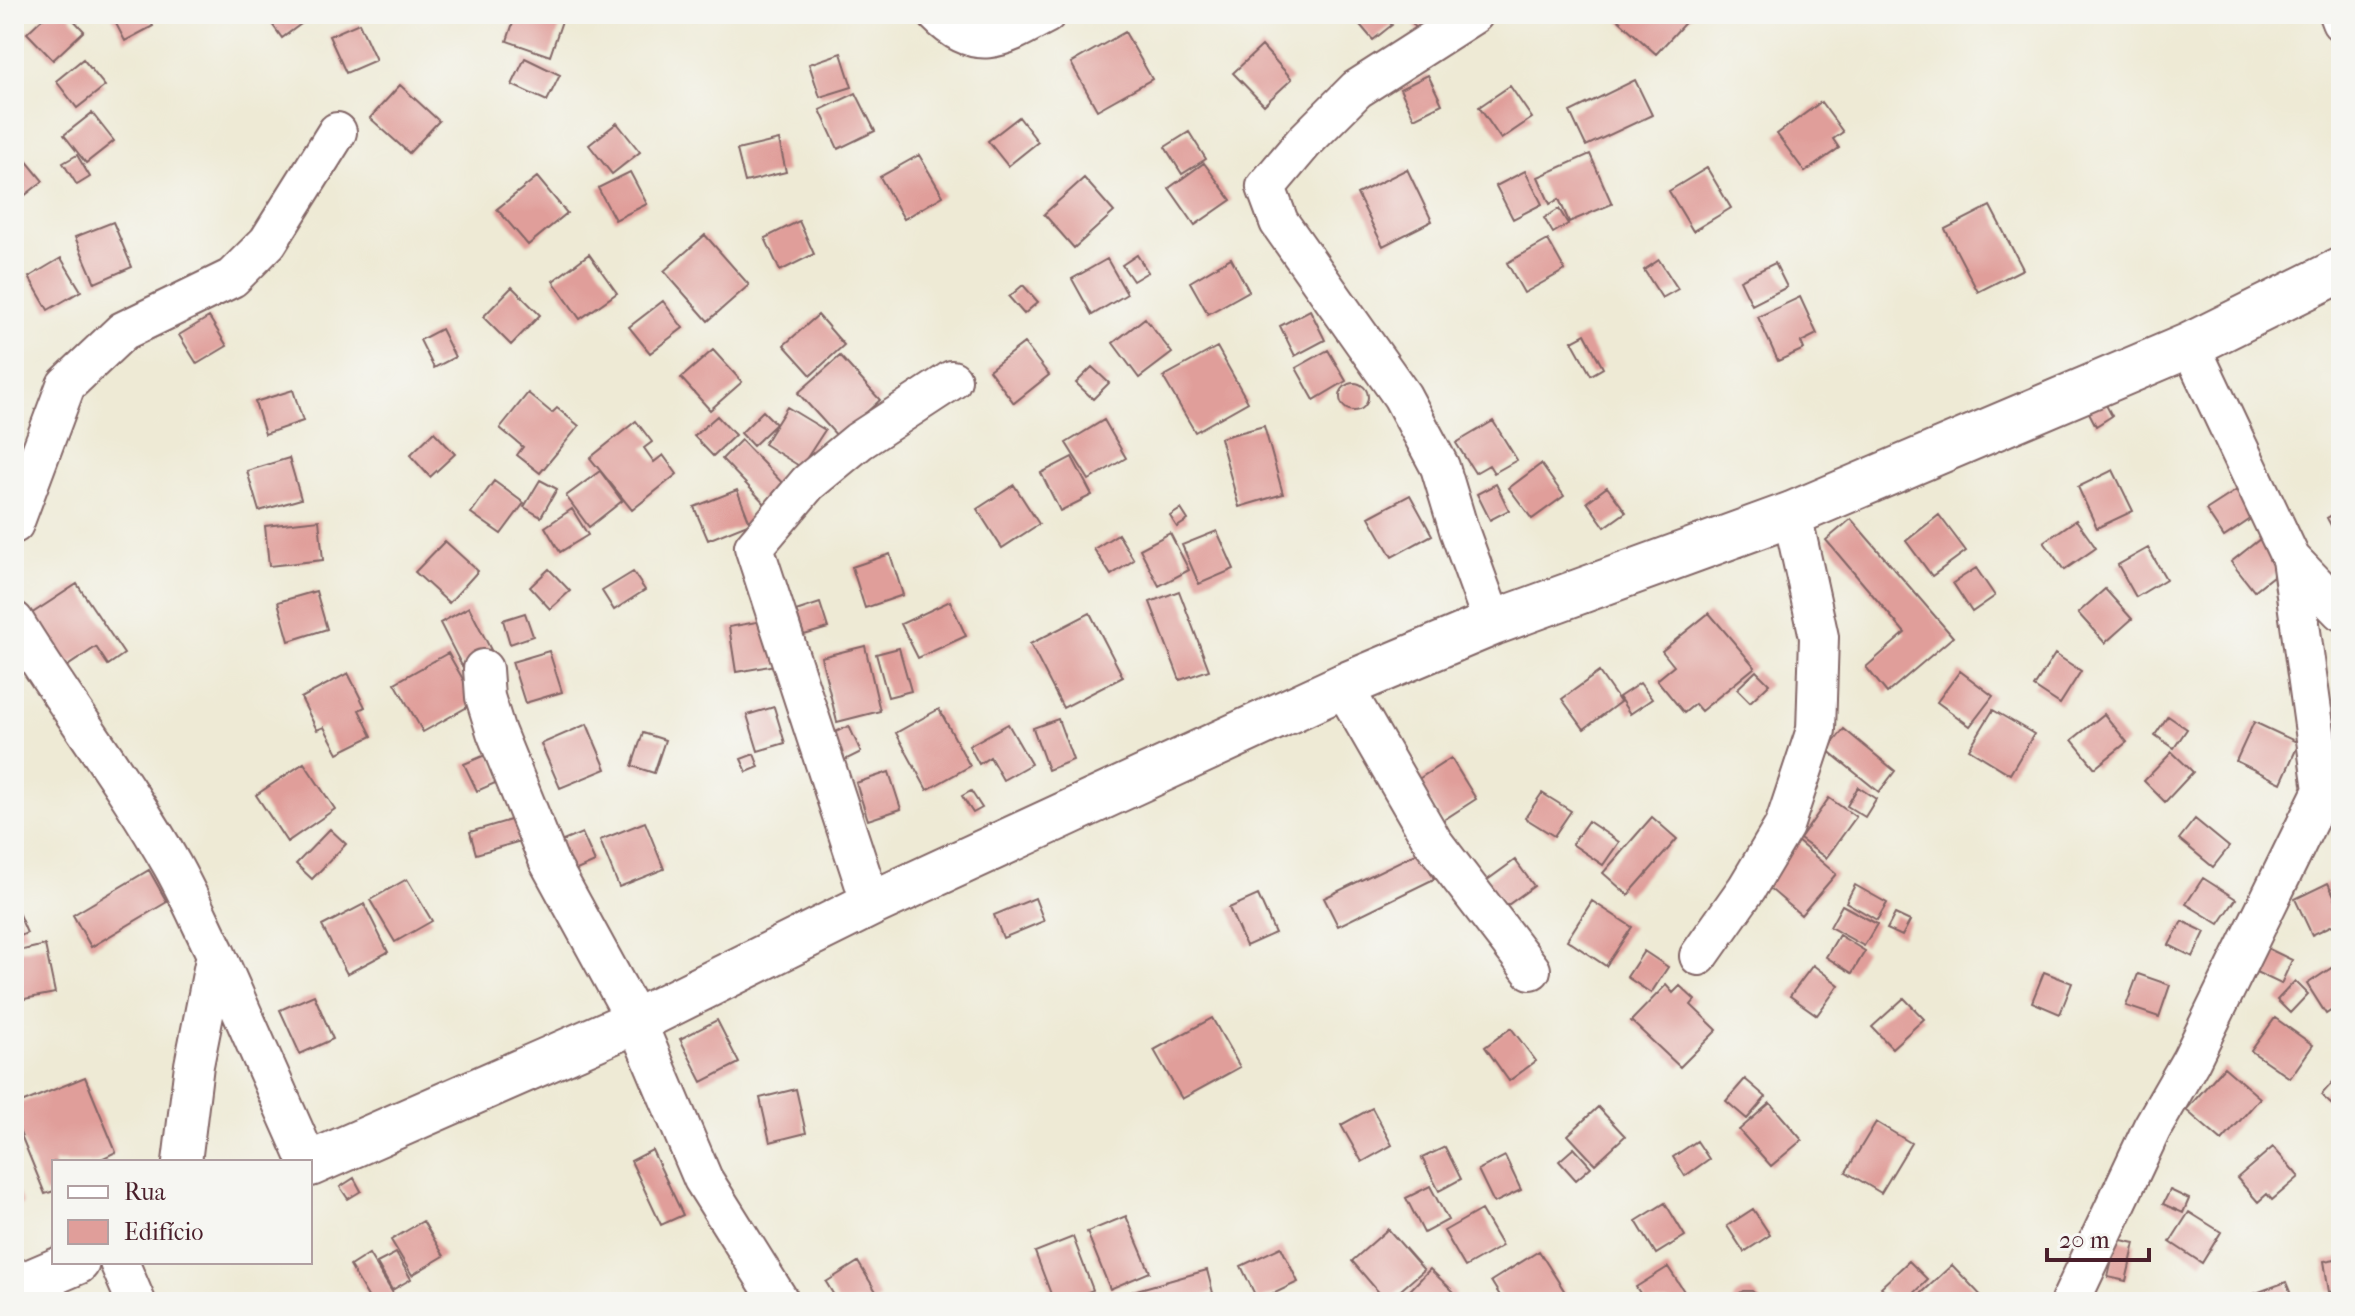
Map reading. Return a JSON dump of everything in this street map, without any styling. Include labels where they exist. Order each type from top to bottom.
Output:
[{"type":"street","points":[[937,14],[973,39],[1004,37],[1046,14]]},
{"type":"street","points":[[1474,14],[1357,89],[1304,142],[1266,187],[1279,222],[1402,396],[1440,467],[1493,623]]},
{"type":"street","points":[[2338,14],[2341,22]]},
{"type":"street","points":[[14,524],[66,385],[123,331],[232,278],[268,242],[337,132]]},
{"type":"street","points":[[312,1162],[636,1021],[871,904],[1343,686],[1493,623],[1792,514],[2190,345],[2341,270]]},
{"type":"street","points":[[2070,1302],[2152,1128],[2191,1060],[2332,783],[2291,559],[2190,345]]},
{"type":"street","points":[[871,904],[754,547],[808,483],[859,441],[952,380]]},
{"type":"street","points":[[1699,956],[1747,888],[1784,826],[1816,730],[1819,637],[1792,514]]},
{"type":"street","points":[[2291,559],[2341,611]]},
{"type":"street","points":[[14,621],[173,865],[308,1160]]},
{"type":"street","points":[[483,669],[485,697],[496,732],[549,862],[636,1021],[703,1179],[780,1302]]},
{"type":"street","points":[[1343,686],[1433,842],[1510,947],[1531,970]]},
{"type":"street","points":[[182,1160],[194,1065],[216,954]]},
{"type":"street","points":[[14,1289],[72,1264]]},
{"type":"street","points":[[120,1264],[136,1302]]},
{"type":"building","points":[[47,14],[68,14],[84,31],[53,60],[27,33]]},
{"type":"building","points":[[111,14],[147,14],[153,26],[125,41]]},
{"type":"building","points":[[265,14],[306,14],[309,18],[282,38]]},
{"type":"building","points":[[516,14],[564,15],[550,56],[507,41]]},
{"type":"building","points":[[966,14],[990,14],[976,26]]},
{"type":"building","points":[[1363,14],[1382,14],[1392,25],[1373,40],[1356,20]]},
{"type":"building","points":[[1406,14],[1449,14],[1421,35]]},
{"type":"building","points":[[1615,14],[1693,14],[1656,54]]},
{"type":"building","points":[[359,23],[376,60],[346,73],[329,36]]},
{"type":"building","points":[[1125,32],[1152,79],[1097,110],[1071,63]]},
{"type":"building","points":[[1262,46],[1292,79],[1264,105],[1233,73]]},
{"type":"building","points":[[841,53],[852,87],[820,97],[809,64]]},
{"type":"building","points":[[525,58],[560,75],[547,101],[512,85]]},
{"type":"building","points":[[83,59],[105,86],[77,108],[56,81]]},
{"type":"building","points":[[1428,75],[1442,104],[1414,118],[1400,89]]},
{"type":"building","points":[[1635,80],[1652,115],[1586,146],[1570,112]]},
{"type":"building","points":[[400,85],[439,121],[409,153],[370,118]]},
{"type":"building","points":[[1510,86],[1532,118],[1501,139],[1479,107]]},
{"type":"building","points":[[856,93],[875,131],[838,149],[820,110]]},
{"type":"building","points":[[1821,102],[1843,132],[1833,139],[1839,148],[1805,172],[1777,134]]},
{"type":"building","points":[[92,113],[114,141],[86,163],[64,135]]},
{"type":"building","points":[[1019,117],[1038,142],[1008,166],[988,141]]},
{"type":"building","points":[[617,123],[640,152],[612,174],[589,145]]},
{"type":"building","points":[[1189,132],[1206,159],[1182,174],[1165,147]]},
{"type":"building","points":[[779,140],[786,172],[745,182],[737,150]]},
{"type":"building","points":[[20,153],[43,181],[14,204],[14,157]]},
{"type":"building","points":[[1590,154],[1612,204],[1569,222],[1559,199],[1550,204],[1538,177]]},
{"type":"building","points":[[77,155],[90,177],[77,185],[63,163]]},
{"type":"building","points":[[919,155],[943,196],[904,219],[880,177]]},
{"type":"building","points":[[1204,163],[1231,200],[1195,225],[1169,188]]},
{"type":"building","points":[[1707,168],[1731,208],[1693,231],[1669,191]]},
{"type":"building","points":[[1407,169],[1432,221],[1383,246],[1357,194]]},
{"type":"building","points":[[1525,171],[1542,204],[1513,219],[1496,186]]},
{"type":"building","points":[[630,172],[647,204],[615,220],[598,188]]},
{"type":"building","points":[[537,177],[567,213],[528,245],[497,209]]},
{"type":"building","points":[[1084,178],[1114,212],[1074,248],[1044,214]]},
{"type":"building","points":[[1990,206],[2023,269],[1978,292],[1945,229]]},
{"type":"building","points":[[1559,209],[1568,224],[1553,233],[1544,218]]},
{"type":"building","points":[[799,221],[814,254],[780,271],[765,238]]},
{"type":"building","points":[[113,222],[132,267],[95,283],[75,237]]},
{"type":"building","points":[[705,235],[749,285],[708,321],[664,271]]},
{"type":"building","points":[[1548,240],[1565,270],[1524,293],[1507,263]]},
{"type":"building","points":[[589,254],[617,293],[580,319],[553,281]]},
{"type":"building","points":[[1137,255],[1148,272],[1133,281],[1122,265]]},
{"type":"building","points":[[61,258],[81,291],[48,310],[29,277]]},
{"type":"building","points":[[1231,258],[1249,291],[1208,314],[1190,282]]},
{"type":"building","points":[[1107,259],[1127,294],[1092,315],[1072,279]]},
{"type":"building","points":[[1659,260],[1678,289],[1662,298],[1644,270]]},
{"type":"building","points":[[1775,263],[1787,287],[1752,305],[1740,280]]},
{"type":"building","points":[[1023,285],[1038,302],[1024,314],[1009,297]]},
{"type":"building","points":[[512,287],[540,315],[511,345],[483,317]]},
{"type":"building","points":[[1800,297],[1817,334],[1801,342],[1804,349],[1778,361],[1758,317]]},
{"type":"building","points":[[663,301],[683,328],[650,353],[629,327]]},
{"type":"building","points":[[1310,310],[1325,340],[1295,356],[1280,326]]},
{"type":"building","points":[[818,315],[844,345],[811,375],[784,345]]},
{"type":"building","points":[[209,317],[227,346],[197,364],[179,335]]},
{"type":"building","points":[[1145,318],[1172,353],[1139,378],[1113,343]]},
{"type":"building","points":[[441,329],[455,357],[434,368],[420,340]]},
{"type":"building","points":[[1585,334],[1603,368],[1591,375],[1572,341]]},
{"type":"building","points":[[1024,343],[1049,375],[1014,403],[989,370]]},
{"type":"building","points":[[1217,347],[1248,402],[1195,432],[1163,377]]},
{"type":"building","points":[[713,350],[742,382],[710,410],[681,378]]},
{"type":"building","points":[[1328,350],[1346,381],[1314,400],[1296,368]]},
{"type":"building","points":[[840,356],[880,400],[839,438],[798,393]]},
{"type":"building","points":[[1092,367],[1109,383],[1093,399],[1076,383]]},
{"type":"building","points":[[1354,383],[1364,387],[1368,397],[1364,407],[1354,411],[1344,407],[1340,397],[1344,387]]},
{"type":"building","points":[[293,390],[303,421],[265,434],[255,402]]},
{"type":"building","points":[[528,393],[552,413],[557,408],[579,426],[540,473],[517,455],[523,447],[500,428]]},
{"type":"building","points":[[2100,394],[2112,416],[2096,426],[2084,403]]},
{"type":"building","points":[[787,407],[825,430],[801,467],[764,444]]},
{"type":"building","points":[[763,411],[776,424],[753,446],[741,433]]},
{"type":"building","points":[[717,416],[735,435],[713,456],[694,436]]},
{"type":"building","points":[[1104,420],[1126,458],[1089,480],[1066,443]]},
{"type":"building","points":[[636,421],[652,442],[644,448],[654,462],[663,455],[677,474],[632,510],[590,458]]},
{"type":"building","points":[[1493,421],[1517,460],[1494,473],[1489,465],[1475,473],[1456,443]]},
{"type":"building","points":[[1264,426],[1283,494],[1239,507],[1220,438]]},
{"type":"building","points":[[434,432],[455,454],[430,477],[410,455]]},
{"type":"building","points":[[741,440],[790,491],[771,510],[722,459]]},
{"type":"building","points":[[1072,457],[1092,495],[1060,511],[1041,473]]},
{"type":"building","points":[[289,458],[301,499],[259,511],[247,471]]},
{"type":"building","points":[[1541,464],[1564,496],[1532,519],[1509,488]]},
{"type":"building","points":[[2113,470],[2133,511],[2097,528],[2078,487]]},
{"type":"building","points":[[600,471],[622,501],[589,527],[566,496]]},
{"type":"building","points":[[540,480],[557,489],[541,517],[524,507]]},
{"type":"building","points":[[494,481],[524,503],[501,534],[471,513]]},
{"type":"building","points":[[1496,484],[1509,510],[1490,520],[1477,494]]},
{"type":"building","points":[[1014,485],[1039,524],[1002,548],[977,509]]},
{"type":"building","points":[[1607,487],[1626,512],[1605,527],[1587,502]]},
{"type":"building","points":[[2240,488],[2258,514],[2224,537],[2206,510]]},
{"type":"building","points":[[737,490],[750,523],[708,540],[694,507]]},
{"type":"building","points":[[1410,495],[1432,535],[1392,557],[1369,517]]},
{"type":"building","points":[[572,509],[588,535],[560,552],[545,527]]},
{"type":"building","points":[[1181,509],[1188,520],[1177,527],[1170,516]]},
{"type":"building","points":[[2341,510],[2341,544],[2327,518]]},
{"type":"building","points":[[1939,515],[1966,551],[1932,576],[1906,541]]},
{"type":"building","points":[[1851,519],[1953,637],[1887,693],[1866,667],[1905,633],[1826,540]]},
{"type":"building","points":[[319,520],[323,560],[269,566],[265,526]]},
{"type":"building","points":[[2076,520],[2096,548],[2064,570],[2044,542]]},
{"type":"building","points":[[1217,531],[1234,569],[1199,584],[1182,545]]},
{"type":"building","points":[[1170,533],[1189,570],[1159,586],[1140,549]]},
{"type":"building","points":[[1118,534],[1134,560],[1111,575],[1094,549]]},
{"type":"building","points":[[2260,539],[2283,568],[2254,591],[2231,562]]},
{"type":"building","points":[[445,541],[478,571],[449,603],[415,572]]},
{"type":"building","points":[[2148,548],[2166,579],[2136,597],[2118,565]]},
{"type":"building","points":[[890,554],[903,595],[865,608],[852,567]]},
{"type":"building","points":[[1976,568],[1995,596],[1972,612],[1953,583]]},
{"type":"building","points":[[549,569],[570,591],[550,609],[530,587]]},
{"type":"building","points":[[633,572],[645,590],[614,610],[602,591]]},
{"type":"building","points":[[77,584],[124,654],[108,665],[96,647],[66,667],[31,614]]},
{"type":"building","points":[[2105,589],[2132,619],[2105,643],[2078,613]]},
{"type":"building","points":[[316,591],[327,629],[289,641],[278,602]]},
{"type":"building","points":[[1179,591],[1209,670],[1180,680],[1150,602]]},
{"type":"building","points":[[950,601],[966,636],[918,658],[901,624]]},
{"type":"building","points":[[820,603],[828,628],[804,635],[796,611]]},
{"type":"building","points":[[469,607],[492,652],[462,666],[440,623]]},
{"type":"building","points":[[525,613],[533,636],[510,644],[503,620]]},
{"type":"building","points":[[1090,613],[1123,677],[1063,708],[1030,644]]},
{"type":"building","points":[[1709,613],[1755,667],[1701,711],[1695,704],[1684,713],[1657,680],[1674,666],[1662,651]]},
{"type":"building","points":[[773,619],[781,664],[736,672],[729,627]]},
{"type":"building","points":[[865,646],[880,711],[837,722],[821,657]]},
{"type":"building","points":[[899,648],[911,691],[888,697],[876,654]]},
{"type":"building","points":[[549,651],[562,692],[525,703],[512,662]]},
{"type":"building","points":[[448,653],[476,702],[423,732],[395,683]]},
{"type":"building","points":[[2055,654],[2081,671],[2060,704],[2034,687]]},
{"type":"building","points":[[1756,671],[1769,684],[1750,702],[1737,689]]},
{"type":"building","points":[[1960,671],[1993,696],[1970,726],[1937,702]]},
{"type":"building","points":[[1599,672],[1620,702],[1584,729],[1562,699]]},
{"type":"building","points":[[348,673],[365,707],[359,710],[372,736],[338,753],[324,727],[317,730],[301,698]]},
{"type":"building","points":[[1640,683],[1652,699],[1630,714],[1619,697]]},
{"type":"building","points":[[774,707],[785,743],[758,751],[747,715]]},
{"type":"building","points":[[939,709],[970,766],[927,790],[896,733]]},
{"type":"building","points":[[1993,710],[2034,734],[2010,774],[1969,749]]},
{"type":"building","points":[[2104,714],[2127,742],[2095,768],[2072,740]]},
{"type":"building","points":[[2168,716],[2187,729],[2174,748],[2155,735]]},
{"type":"building","points":[[1058,719],[1073,760],[1048,770],[1033,728]]},
{"type":"building","points":[[2254,722],[2299,743],[2281,783],[2236,761]]},
{"type":"building","points":[[587,724],[606,769],[560,788],[541,744]]},
{"type":"building","points":[[1008,724],[1031,764],[1003,780],[990,757],[979,764],[969,746]]},
{"type":"building","points":[[849,726],[861,752],[837,764],[824,737]]},
{"type":"building","points":[[1844,729],[1895,771],[1879,792],[1827,750]]},
{"type":"building","points":[[643,733],[665,740],[654,773],[632,766]]},
{"type":"building","points":[[2172,752],[2193,772],[2165,802],[2144,781]]},
{"type":"building","points":[[490,753],[502,780],[477,791],[464,764]]},
{"type":"building","points":[[754,754],[759,767],[747,772],[741,759]]},
{"type":"building","points":[[1451,758],[1476,799],[1442,821],[1417,780]]},
{"type":"building","points":[[304,763],[335,809],[287,842],[256,795]]},
{"type":"building","points":[[889,772],[901,809],[868,820],[856,783]]},
{"type":"building","points":[[1858,787],[1876,799],[1865,817],[1847,806]]},
{"type":"building","points":[[971,791],[982,808],[973,813],[962,796]]},
{"type":"building","points":[[1542,793],[1571,811],[1554,836],[1525,818]]},
{"type":"building","points":[[1829,798],[1856,817],[1826,858],[1800,839]]},
{"type":"building","points":[[524,816],[531,838],[476,854],[470,832]]},
{"type":"building","points":[[1652,817],[1677,839],[1628,895],[1603,873]]},
{"type":"building","points":[[2195,819],[2229,847],[2213,867],[2179,839]]},
{"type":"building","points":[[1588,821],[1619,842],[1603,865],[1572,844]]},
{"type":"building","points":[[645,822],[664,869],[619,887],[600,840]]},
{"type":"building","points":[[330,829],[346,844],[312,879],[296,864]]},
{"type":"building","points":[[582,833],[595,862],[570,873],[558,843]]},
{"type":"building","points":[[1796,840],[1836,874],[1801,915],[1761,881]]},
{"type":"building","points":[[1421,851],[1434,879],[1338,926],[1324,898]]},
{"type":"building","points":[[1515,860],[1534,886],[1505,907],[1486,881]]},
{"type":"building","points":[[149,870],[167,902],[91,947],[73,915]]},
{"type":"building","points":[[2203,878],[2236,899],[2219,924],[2186,904]]},
{"type":"building","points":[[407,879],[432,921],[395,942],[370,900]]},
{"type":"building","points":[[2328,883],[2341,910],[2341,921],[2312,935],[2295,899]]},
{"type":"building","points":[[1855,885],[1887,903],[1877,920],[1846,902]]},
{"type":"building","points":[[1258,895],[1275,933],[1246,946],[1229,908]]},
{"type":"building","points":[[1035,898],[1044,921],[1003,938],[994,915]]},
{"type":"building","points":[[1592,901],[1632,927],[1606,966],[1567,940]]},
{"type":"building","points":[[14,903],[27,933],[14,939]]},
{"type":"building","points":[[364,904],[388,952],[347,974],[322,926]]},
{"type":"building","points":[[1842,905],[1877,924],[1864,946],[1830,927]]},
{"type":"building","points":[[1895,914],[1910,921],[1902,936],[1887,929]]},
{"type":"building","points":[[2182,921],[2205,932],[2193,957],[2169,945]]},
{"type":"building","points":[[1839,935],[1865,951],[1852,973],[1826,957]]},
{"type":"building","points":[[45,945],[55,993],[14,1001],[14,952]]},
{"type":"building","points":[[2267,948],[2292,960],[2281,984],[2256,972]]},
{"type":"building","points":[[1644,951],[1668,967],[1651,993],[1627,977]]},
{"type":"building","points":[[1813,965],[1839,985],[1817,1015],[1790,996]]},
{"type":"building","points":[[2333,967],[2341,979],[2341,1004],[2326,1014],[2307,984]]},
{"type":"building","points":[[2044,972],[2072,983],[2060,1014],[2032,1002]]},
{"type":"building","points":[[2138,974],[2170,985],[2159,1017],[2126,1006]]},
{"type":"building","points":[[2295,981],[2308,994],[2290,1013],[2277,1000]]},
{"type":"building","points":[[1666,985],[1673,993],[1680,986],[1695,1000],[1691,1005],[1717,1030],[1680,1067],[1631,1021]]},
{"type":"building","points":[[314,995],[333,1039],[300,1054],[280,1010]]},
{"type":"building","points":[[1904,998],[1924,1019],[1892,1048],[1872,1027]]},
{"type":"building","points":[[1212,1018],[1240,1067],[1182,1099],[1154,1050]]},
{"type":"building","points":[[2275,1018],[2313,1045],[2290,1078],[2251,1051]]},
{"type":"building","points":[[717,1020],[739,1063],[702,1082],[680,1039]]},
{"type":"building","points":[[1511,1028],[1536,1061],[1509,1081],[1485,1047]]},
{"type":"building","points":[[2224,1067],[2260,1098],[2222,1141],[2186,1110]]},
{"type":"building","points":[[2341,1073],[2341,1113],[2321,1095]]},
{"type":"building","points":[[85,1077],[116,1152],[99,1160],[52,1160],[52,1192],[45,1194],[14,1118],[14,1106]]},
{"type":"building","points":[[1745,1079],[1766,1097],[1747,1119],[1726,1101]]},
{"type":"building","points":[[796,1089],[806,1133],[770,1142],[760,1098]]},
{"type":"building","points":[[1770,1103],[1802,1140],[1771,1166],[1739,1130]]},
{"type":"building","points":[[1598,1107],[1625,1136],[1595,1164],[1568,1135]]},
{"type":"building","points":[[1372,1108],[1392,1145],[1362,1162],[1341,1125]]},
{"type":"building","points":[[1876,1122],[1911,1143],[1881,1193],[1846,1172]]},
{"type":"building","points":[[1697,1141],[1709,1159],[1685,1176],[1673,1157]]},
{"type":"building","points":[[1445,1147],[1461,1179],[1439,1191],[1422,1158]]},
{"type":"building","points":[[2273,1147],[2299,1177],[2272,1200],[2267,1194],[2258,1202],[2237,1178]]},
{"type":"building","points":[[1574,1148],[1591,1167],[1576,1180],[1559,1161]]},
{"type":"building","points":[[652,1150],[683,1215],[661,1225],[631,1161]]},
{"type":"building","points":[[1505,1156],[1521,1190],[1494,1203],[1478,1170]]},
{"type":"building","points":[[354,1178],[361,1191],[348,1199],[340,1187]]},
{"type":"building","points":[[14,1184],[23,1204],[14,1208]]},
{"type":"building","points":[[1430,1186],[1448,1220],[1424,1233],[1406,1198]]},
{"type":"building","points":[[2170,1190],[2189,1199],[2183,1213],[2163,1204]]},
{"type":"building","points":[[1665,1203],[1685,1236],[1656,1254],[1636,1221]]},
{"type":"building","points":[[1753,1209],[1770,1235],[1744,1252],[1727,1226]]},
{"type":"building","points":[[1481,1210],[1502,1246],[1465,1267],[1444,1231]]},
{"type":"building","points":[[2189,1212],[2221,1232],[2202,1263],[2170,1242]]},
{"type":"building","points":[[1126,1216],[1150,1272],[1110,1289],[1087,1232]]},
{"type":"building","points":[[423,1221],[444,1256],[412,1275],[391,1240]]},
{"type":"building","points":[[1388,1229],[1424,1270],[1387,1302],[1352,1261]]},
{"type":"building","points":[[1073,1237],[1093,1290],[1063,1302],[1054,1302],[1035,1252]]},
{"type":"building","points":[[2117,1239],[2135,1243],[2126,1281],[2108,1277]]},
{"type":"building","points":[[1281,1247],[1298,1282],[1258,1301],[1241,1266]]},
{"type":"building","points":[[1539,1251],[1565,1292],[1548,1302],[1504,1302],[1491,1281]]},
{"type":"building","points":[[396,1253],[411,1279],[392,1290],[377,1263]]},
{"type":"building","points":[[369,1254],[394,1295],[382,1302],[371,1302],[350,1266]]},
{"type":"building","points":[[2341,1258],[2341,1290],[2329,1292],[2324,1261]]},
{"type":"building","points":[[1909,1261],[1928,1280],[1905,1302],[1896,1302],[1881,1287]]},
{"type":"building","points":[[858,1262],[880,1298],[874,1302],[838,1302],[826,1282]]},
{"type":"building","points":[[1952,1265],[1987,1302],[1912,1302]]},
{"type":"building","points":[[1668,1267],[1691,1302],[1646,1302],[1636,1287]]},
{"type":"building","points":[[1430,1269],[1456,1294],[1449,1302],[1399,1302]]},
{"type":"building","points":[[1207,1270],[1213,1293],[1184,1302],[1136,1302],[1133,1291]]},
{"type":"building","points":[[2286,1282],[2294,1302],[2256,1302],[2253,1294]]},
{"type":"building","points":[[1743,1291],[1752,1291],[1761,1302],[1732,1302]]}]
